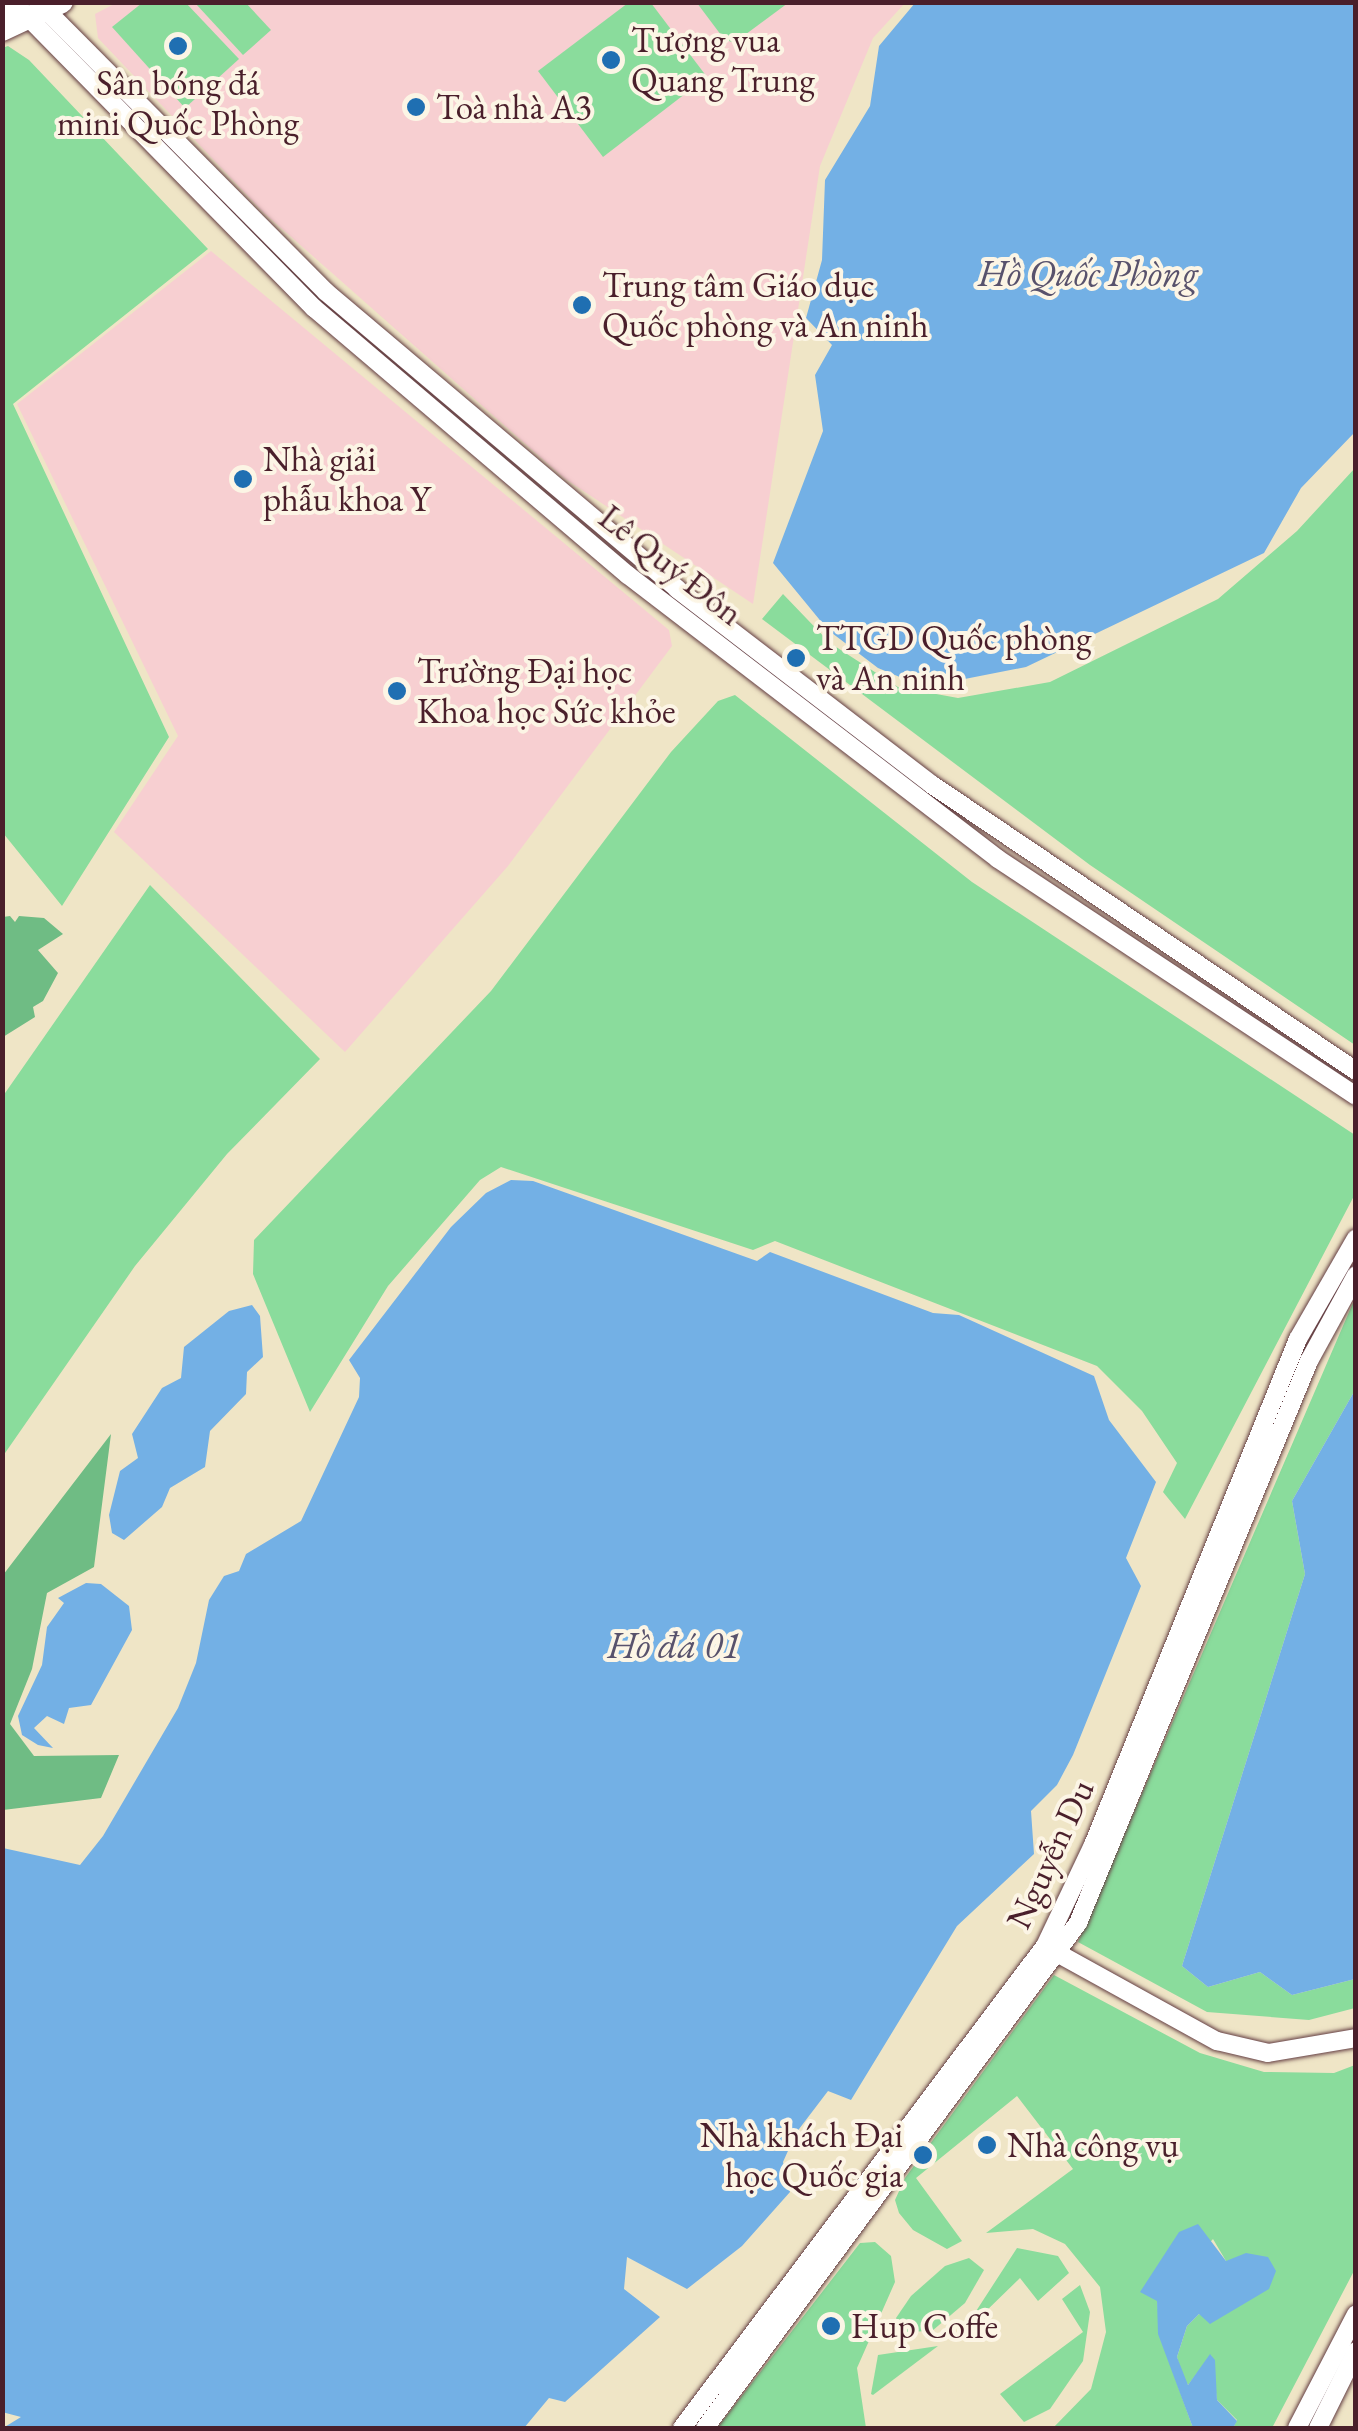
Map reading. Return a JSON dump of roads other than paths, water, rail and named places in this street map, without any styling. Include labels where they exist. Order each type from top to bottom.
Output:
[{"type":"main road","points":[[2,8],[34,6]]},
{"type":"main road","points":[[2,30],[34,6]]},
{"type":"street","name":"Lê Quý Đôn","points":[[34,6],[326,292],[470,419],[931,784],[1356,1071]]},
{"type":"street","name":"Lê Quý Đôn","points":[[34,6],[197,193],[314,308],[458,435],[919,800],[1100,928],[1356,1096]]},
{"type":"street","points":[[197,193],[210,178]]},
{"type":"street","points":[[314,308],[326,292]]},
{"type":"street","points":[[458,435],[470,419]]},
{"type":"street","points":[[919,800],[931,784]]},
{"type":"street","points":[[1100,928],[1112,909]]},
{"type":"street","name":"Nguyễn Du","points":[[682,2428],[1052,1950],[1298,1339],[1356,1238]]},
{"type":"street","name":"Nguyễn Du","points":[[705,2428],[1089,1898],[1305,1370],[1356,1275]]},
{"type":"street","points":[[1052,1950],[1217,2041],[1268,2054],[1356,2038]]},
{"type":"street","points":[[1297,2428],[1356,2314]]},
{"type":"street","points":[[1318,2428],[1356,2351]]},
{"type":"water","name":"Hồ Quốc Phòng","points":[[915,3],[1356,3],[1355,432],[1301,488],[1264,553],[1026,667],[924,687],[878,668],[828,630],[773,563],[823,431],[815,375],[832,345],[806,318],[822,260],[825,180],[870,106],[879,46]]},
{"type":"water","name":"Hồ đá 01","points":[[511,1180],[533,1181],[757,1261],[770,1252],[933,1313],[959,1315],[1094,1376],[1109,1420],[1156,1482],[1126,1558],[1141,1586],[1073,1755],[1057,1785],[1031,1811],[1034,1854],[957,1926],[851,2100],[828,2091],[796,2133],[783,2162],[790,2192],[742,2246],[687,2289],[627,2257],[624,2289],[660,2317],[565,2402],[549,2398],[524,2428],[3,2428],[21,2417],[2,2412],[3,1848],[80,1865],[103,1836],[178,1708],[196,1663],[209,1600],[224,1576],[239,1571],[246,1554],[301,1521],[359,1397],[360,1378],[349,1360],[451,1227],[486,1193]]},
{"type":"water","points":[[252,1305],[260,1316],[263,1357],[247,1372],[246,1394],[210,1431],[205,1467],[170,1488],[162,1507],[124,1540],[112,1533],[109,1515],[120,1471],[138,1458],[132,1434],[162,1388],[181,1378],[184,1347],[229,1311]]},
{"type":"water","points":[[1355,1390],[1355,1979],[1292,1995],[1260,1972],[1208,1987],[1182,1966],[1305,1574],[1292,1501]]},
{"type":"water","points":[[86,1583],[101,1584],[129,1606],[132,1630],[91,1705],[69,1708],[64,1724],[47,1716],[34,1728],[53,1748],[38,1745],[22,1735],[18,1716],[42,1665],[47,1627],[64,1603],[58,1598]]},
{"type":"water","points":[[1198,2224],[1226,2261],[1246,2253],[1268,2257],[1276,2271],[1269,2289],[1210,2324],[1199,2314],[1187,2326],[1177,2357],[1188,2385],[1210,2354],[1215,2360],[1217,2400],[1237,2421],[1233,2428],[1193,2428],[1158,2334],[1157,2301],[1140,2292],[1179,2232]]},
{"type":"place","name":"Sân bóng đá mini Quốc Phòng","points":[[178,46]]},
{"type":"place","name":"Tượng vua Quang Trung","points":[[611,60]]},
{"type":"place","name":"Toà nhà A3","points":[[416,107]]},
{"type":"place","name":"Trung tâm Giáo dục Quốc phòng và An ninh","points":[[582,305]]},
{"type":"place","name":"Nhà giải phẫu khoa Y","points":[[243,479]]},
{"type":"place","name":"TTGD Quốc phòng và An ninh","points":[[796,658]]},
{"type":"place","name":"Trường Đại học Khoa học Sức khỏe","points":[[397,691]]},
{"type":"place","name":"Nhà công vụ","points":[[987,2145]]},
{"type":"place","name":"Nhà khách Đại học Quốc gia","points":[[923,2155]]},
{"type":"place","name":"Hup Coffe","points":[[831,2326]]}]
